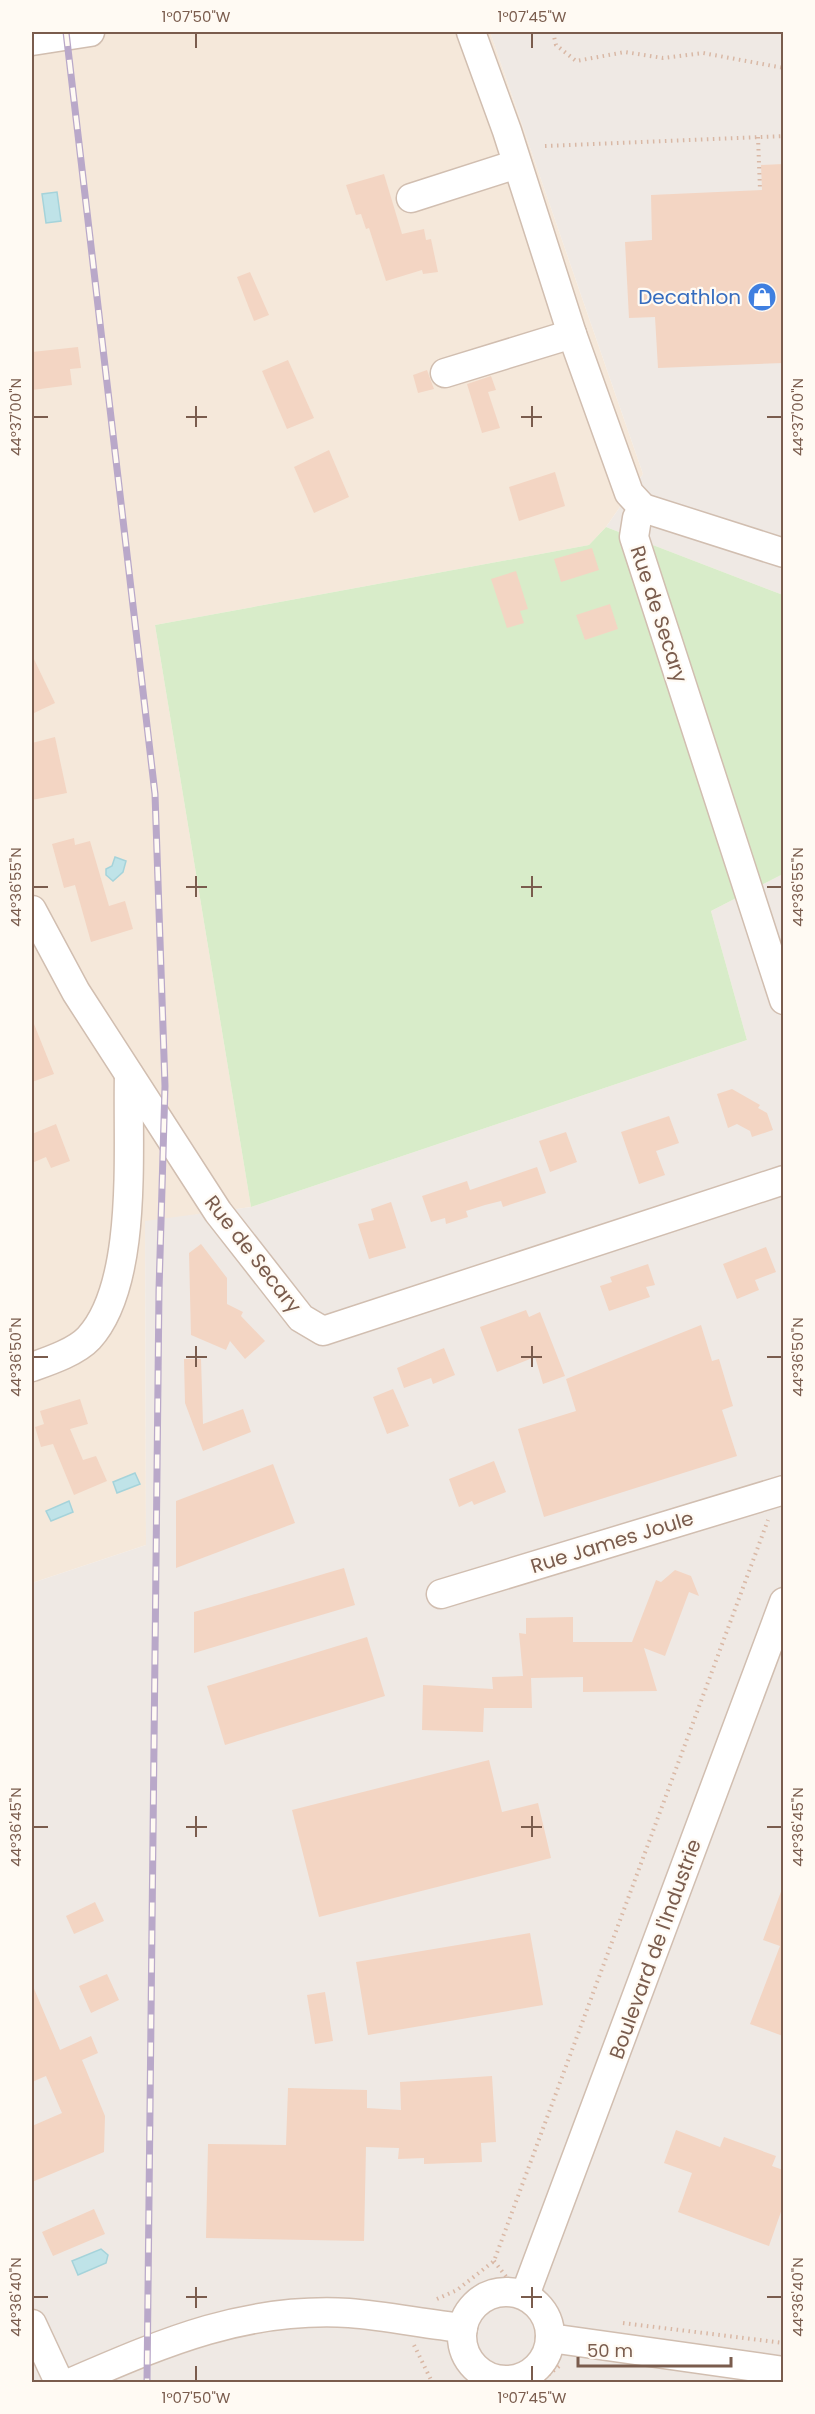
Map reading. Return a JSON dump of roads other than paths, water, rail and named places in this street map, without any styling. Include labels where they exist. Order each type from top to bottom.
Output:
[{"type":"street","points":[[32,41],[90,32]]},
{"type":"street","points":[[471,32],[507,131],[572,334],[629,493],[643,508],[783,553]]},
{"type":"street","points":[[411,198],[517,164]]},
{"type":"street","points":[[445,373],[572,334]]},
{"type":"street","name":"Rue de Secary","points":[[643,508],[637,519],[634,537],[783,1000]]},
{"type":"street","name":"Rue de Secary","points":[[32,910],[76,992],[218,1212],[301,1318],[323,1331],[783,1180]]},
{"type":"street","points":[[32,1367],[52,1360],[88,1340],[111,1305],[125,1253],[129,1075]]},
{"type":"street","name":"Rue James Joule","points":[[441,1594],[781,1490]]},
{"type":"street","name":"Boulevard de l'Industrie","points":[[525,2295],[783,1602]]},
{"type":"street","points":[[509,2291],[525,2295],[542,2309],[550,2326],[550,2338],[545,2357],[535,2370],[520,2378],[495,2381],[477,2369],[464,2349],[463,2328],[468,2314],[479,2301],[496,2293],[509,2291]]},
{"type":"street","points":[[72,2382],[169,2342],[241,2320],[307,2313],[349,2313],[463,2328]]},
{"type":"street","points":[[32,2324],[59,2382]]},
{"type":"street","points":[[550,2338],[783,2371]]},
{"type":"water","points":[[57,192],[61,221],[46,223],[42,194]]},
{"type":"water","points":[[115,857],[126,861],[123,872],[113,881],[106,875],[106,869],[112,866]]},
{"type":"water","points":[[135,1473],[140,1484],[117,1493],[113,1482]]},
{"type":"water","points":[[69,1501],[73,1512],[51,1521],[46,1511]]},
{"type":"water","points":[[101,2249],[108,2255],[106,2263],[78,2275],[72,2261]]},
{"type":"railway","points":[[66,32],[155,794],[165,1086],[159,1290],[147,2382]]},
{"type":"place","name":"Decathlon","points":[[762,297]]}]
